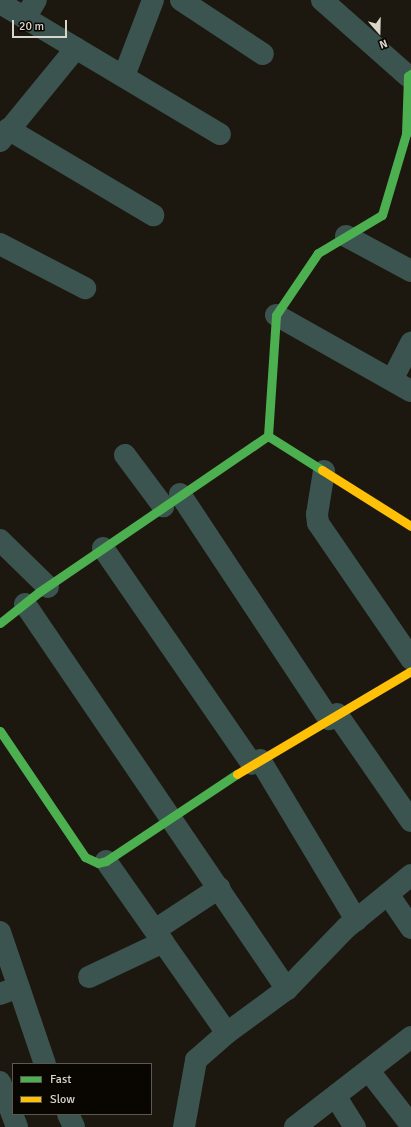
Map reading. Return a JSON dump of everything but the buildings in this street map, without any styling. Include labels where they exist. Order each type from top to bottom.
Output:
[{"type":"street","points":[[124,76],[153,0]]},
{"type":"street","points":[[181,0],[263,54]]},
{"type":"street","points":[[268,436],[276,315],[318,253],[382,215],[408,136],[410,75],[322,0]]},
{"type":"street","points":[[0,3],[30,9],[76,48],[220,134]]},
{"type":"street","points":[[76,48],[4,135],[153,215]]},
{"type":"street","points":[[346,236],[411,271]]},
{"type":"street","points":[[0,244],[85,288]]},
{"type":"street","points":[[276,315],[411,391]]},
{"type":"street","points":[[392,380],[411,344]]},
{"type":"street","points":[[268,436],[411,526]]},
{"type":"street","points":[[0,623],[103,548],[268,436]]},
{"type":"street","points":[[125,455],[172,500],[411,821]]},
{"type":"street","points":[[324,471],[318,523],[411,659]]},
{"type":"street","points":[[0,540],[48,587]]},
{"type":"street","points":[[103,548],[256,762],[356,920]]},
{"type":"street","points":[[25,604],[287,989]]},
{"type":"street","points":[[0,731],[85,857],[98,863],[106,861],[256,762],[411,671]]},
{"type":"street","points":[[106,861],[227,1033]]},
{"type":"street","points":[[184,1127],[196,1060],[227,1033],[287,989],[356,920],[411,875]]},
{"type":"street","points":[[89,977],[159,936],[219,888]]},
{"type":"street","points":[[388,894],[411,928]]},
{"type":"street","points":[[0,932],[10,991],[42,1063]]},
{"type":"street","points":[[295,1127],[336,1097],[411,1037]]},
{"type":"street","points":[[369,1071],[411,1125]]},
{"type":"street","points":[[0,1077],[12,1072]]},
{"type":"street","points":[[0,1082],[12,1114]]},
{"type":"street","points":[[336,1097],[355,1127]]},
{"type":"street","points":[[12,1115],[17,1127]]},
{"type":"street","points":[[68,1115],[74,1127]]},
{"type":"traffic: fast","points":[[268,436],[276,315],[318,253],[382,215],[406,134],[408,76],[411,74]]},
{"type":"traffic: fast","points":[[0,623],[39,592],[268,436],[322,470]]},
{"type":"traffic: fast","points":[[0,731],[85,857],[98,863],[106,861],[237,774]]},
{"type":"traffic: slow","points":[[322,470],[411,526]]},
{"type":"traffic: slow","points":[[237,774],[411,671]]}]
